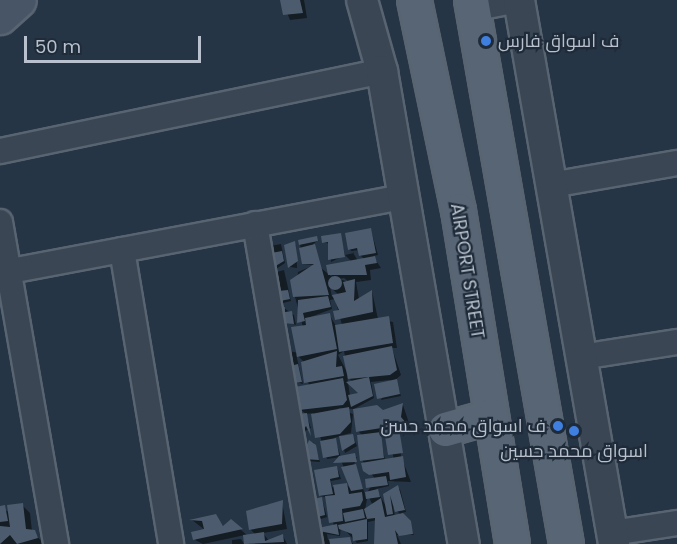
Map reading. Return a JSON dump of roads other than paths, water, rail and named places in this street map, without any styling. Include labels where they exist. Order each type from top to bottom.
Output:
[{"type":"main road","points":[[0,17],[20,0]]},
{"type":"main road","name":"AIRPORT STREET","points":[[414,0],[458,210],[512,544]]},
{"type":"main road","points":[[472,4],[566,544]]},
{"type":"main road","points":[[445,429],[491,416]]},
{"type":"street","points":[[362,0],[382,71],[464,544]]},
{"type":"street","points":[[472,4],[518,0],[613,539],[677,523]]},
{"type":"street","points":[[0,151],[382,71]]},
{"type":"street","points":[[551,184],[677,163]]},
{"type":"street","points":[[4,272],[404,197]]},
{"type":"street","points":[[0,222],[4,272],[56,544]]},
{"type":"street","points":[[255,224],[310,544]]},
{"type":"street","points":[[122,250],[171,544]]},
{"type":"street","points":[[581,357],[677,342]]},
{"type":"place","name":"ف اسواق فارس","points":[[486,41]]},
{"type":"place","name":"ف اسواق محمد حسن","points":[[558,426]]},
{"type":"place","name":"اسواق محمد حسين","points":[[574,431]]}]
